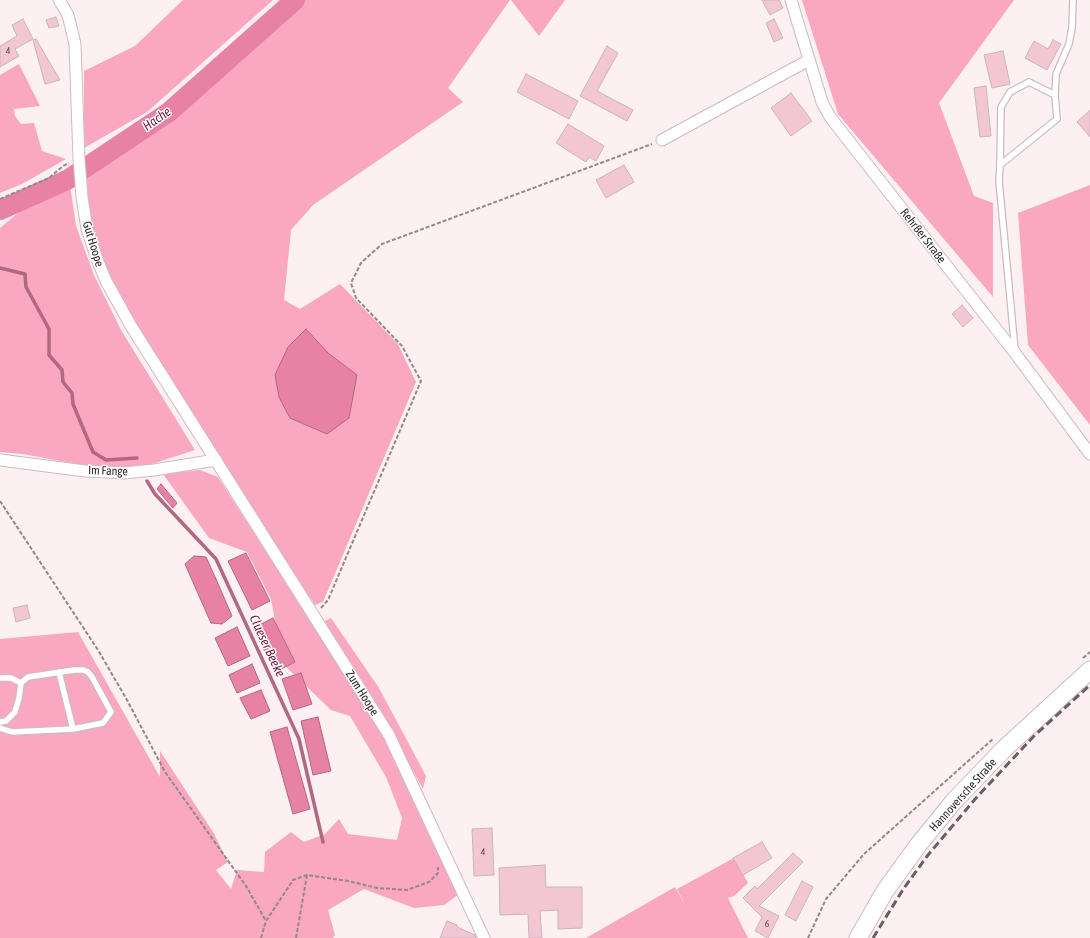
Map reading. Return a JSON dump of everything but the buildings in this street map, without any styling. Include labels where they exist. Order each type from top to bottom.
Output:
[{"type":"main road","name":"Hannoversche Straße","points":[[858,938],[885,891],[919,844],[954,801],[1084,666]]},
{"type":"street","name":"Gut Hoope","points":[[58,0],[68,15],[75,44],[81,184],[86,229],[96,260],[131,326],[216,460]]},
{"type":"street","name":"Rehrßer Straße","points":[[791,0],[822,102],[830,117],[1015,353],[1090,454]]},
{"type":"street","points":[[662,140],[809,60]]},
{"type":"street","name":"Im Fange","points":[[0,460],[85,471],[124,473],[154,470],[216,460]]},
{"type":"street","name":"Zum Hoope","points":[[216,460],[388,735],[484,938]]},
{"type":"lane","points":[[1000,165],[1057,119],[1055,94],[1056,74],[1069,44],[1072,28],[1073,0]]},
{"type":"lane","points":[[1015,353],[999,181],[1001,107],[1010,92],[1028,82],[1055,94]]},
{"type":"lane","points":[[0,722],[6,721],[15,712],[21,683],[28,677],[59,672],[83,670],[88,672],[96,682],[111,712],[103,723],[73,729],[12,732],[0,728]]},
{"type":"lane","points":[[59,672],[73,729]]},
{"type":"lane","points":[[0,678],[11,678],[21,683]]},
{"type":"path","points":[[328,600],[421,381],[402,346],[356,298],[350,283],[361,263],[382,244],[662,140]]},
{"type":"path","points":[[0,199],[49,178],[63,166],[80,161]]},
{"type":"path","points":[[0,501],[98,650],[127,700],[165,772],[246,886],[266,921]]},
{"type":"path","points":[[1084,666],[1090,652]]},
{"type":"path","points":[[808,938],[826,899],[864,854],[995,737]]},
{"type":"path","points":[[261,938],[266,921],[293,880],[307,875],[348,881],[377,888],[407,890],[429,882],[438,873],[441,846]]},
{"type":"path","points":[[296,938],[307,875]]},
{"type":"shaded area","points":[[183,0],[273,0],[147,112],[84,148],[84,71],[135,46]]},
{"type":"shaded area","points":[[303,0],[510,0],[448,88],[463,102],[313,205],[291,230],[284,300],[300,309],[340,284],[398,344],[416,382],[323,602],[315,605],[220,459],[135,323],[100,256],[94,236],[88,203],[87,179],[103,163],[186,106],[194,97]]},
{"type":"shaded area","points":[[511,0],[565,0],[539,36]]},
{"type":"shaded area","points":[[802,0],[1014,0],[939,103],[974,196],[993,203],[993,297],[838,114]]},
{"type":"shaded area","points":[[19,64],[40,106],[14,109],[15,116],[21,124],[34,123],[42,151],[66,159],[22,184],[0,193],[0,75]]},
{"type":"shaded area","points":[[70,185],[76,226],[94,275],[121,330],[195,450],[152,464],[124,468],[87,466],[23,454],[0,452],[0,228],[37,197]]},
{"type":"shaded area","points":[[1090,185],[1090,425],[1028,345],[1018,213]]},
{"type":"shaded area","points":[[200,470],[218,477],[385,737],[459,894],[444,905],[414,908],[364,889],[328,910],[335,935],[333,938],[0,938],[0,639],[78,632],[160,777],[160,751],[213,832],[228,862],[216,870],[231,889],[237,870],[264,872],[265,852],[291,832],[304,842],[325,834],[339,819],[348,834],[397,840],[402,818],[386,777],[350,716],[331,710],[283,664],[271,599],[247,552],[209,538],[163,474]]},
{"type":"shaded area","points":[[331,618],[379,688],[426,776],[423,789],[392,733],[323,622]]},
{"type":"shaded area","points":[[734,858],[748,883],[734,896],[728,898],[748,938],[586,938],[675,887],[687,908],[677,889]]},
{"type":"water","points":[[306,329],[328,353],[357,375],[349,418],[327,434],[290,418],[279,397],[275,375],[288,347]]},
{"type":"water","points":[[161,484],[177,503],[173,508],[157,489]]},
{"type":"water","points":[[246,553],[270,601],[252,610],[228,561]]},
{"type":"water","points":[[194,556],[206,557],[232,616],[222,624],[211,623],[185,564]]},
{"type":"water","points":[[273,618],[295,662],[275,672],[253,628]]},
{"type":"water","points":[[237,627],[250,656],[228,666],[215,638]]},
{"type":"water","points":[[252,664],[260,683],[237,693],[229,675]]},
{"type":"water","points":[[301,673],[312,704],[293,710],[282,679]]},
{"type":"water","points":[[261,690],[270,711],[251,719],[240,698]]},
{"type":"water","points":[[318,717],[331,771],[313,775],[301,721]]},
{"type":"water","points":[[287,727],[310,809],[293,814],[270,732]]},
{"type":"waterway","name":"Hache","points":[[0,210],[67,180],[169,112],[295,0]]},
{"type":"waterway","name":"Clueser Beeke","points":[[0,268],[25,274],[26,287],[49,329],[49,355],[62,370],[63,382],[72,393],[73,404],[93,452],[106,460],[137,458]]},
{"type":"waterway","name":"Clueser Beeke","points":[[147,481],[155,494],[216,559],[299,739],[323,842]]},
{"type":"railway","points":[[873,938],[904,888],[928,855],[976,798],[1034,736],[1090,685]]}]
